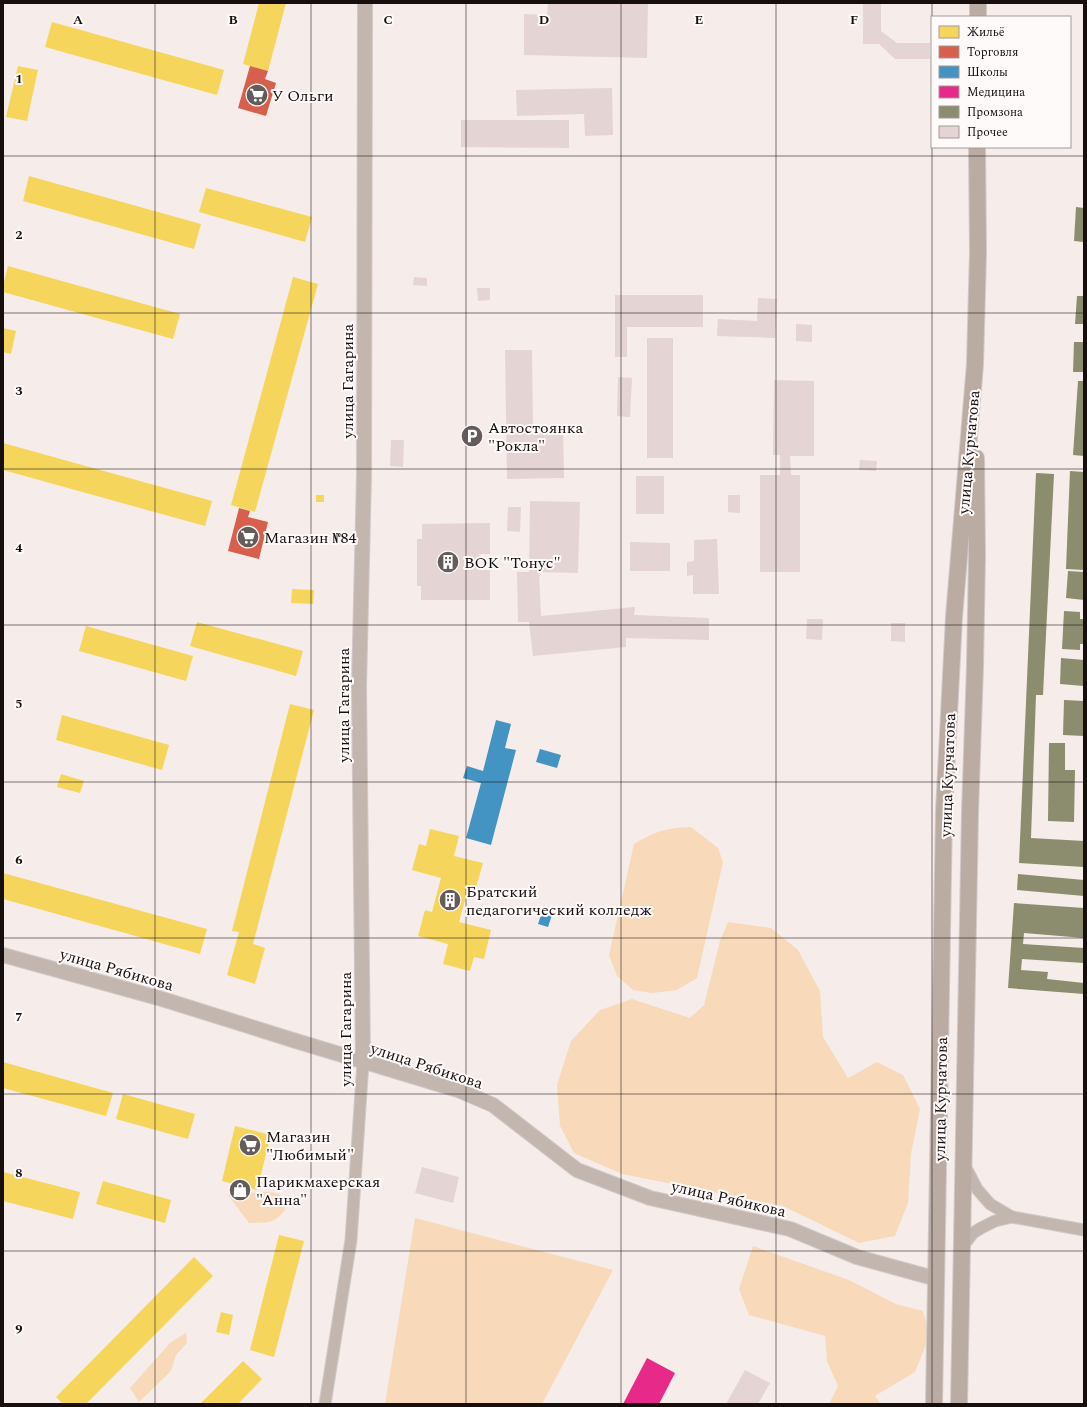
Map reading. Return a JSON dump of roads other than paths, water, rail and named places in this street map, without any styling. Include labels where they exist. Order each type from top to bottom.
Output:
[{"type":"main road","points":[[978,3],[978,16]]},
{"type":"main road","name":"улица Курчатова","points":[[934,1404],[944,812],[955,609],[975,364],[978,252],[977,148]]},
{"type":"main road","points":[[960,1404],[970,813],[977,557],[975,364]]},
{"type":"main road","points":[[944,812],[970,813]]},
{"type":"street","name":"улица Гагарина","points":[[325,1404],[351,1240],[363,1062],[359,687],[364,474],[365,3]]},
{"type":"street","name":"улица Рябикова","points":[[3,955],[162,999],[458,1090],[493,1105],[577,1170],[650,1198],[790,1229],[857,1257],[937,1279]]},
{"type":"street","points":[[964,1164],[977,1189],[990,1204],[1012,1217],[1084,1230]]},
{"type":"street","points":[[963,1246],[973,1233],[981,1228],[1012,1217]]},
{"type":"place","name":"У Ольги","points":[[257,95]]},
{"type":"place","name":"Автостоянка \"Рокла\"","points":[[472,436]]},
{"type":"place","name":"Магазин №84","points":[[248,537]]},
{"type":"place","name":"ВОК \"Тонус\"","points":[[448,562]]},
{"type":"place","name":"Братский педагогический колледж","points":[[450,900]]},
{"type":"place","name":"Магазин \"Любимый\"","points":[[250,1145]]},
{"type":"place","name":"Парикмахерская \"Анна\"","points":[[240,1190]]}]
